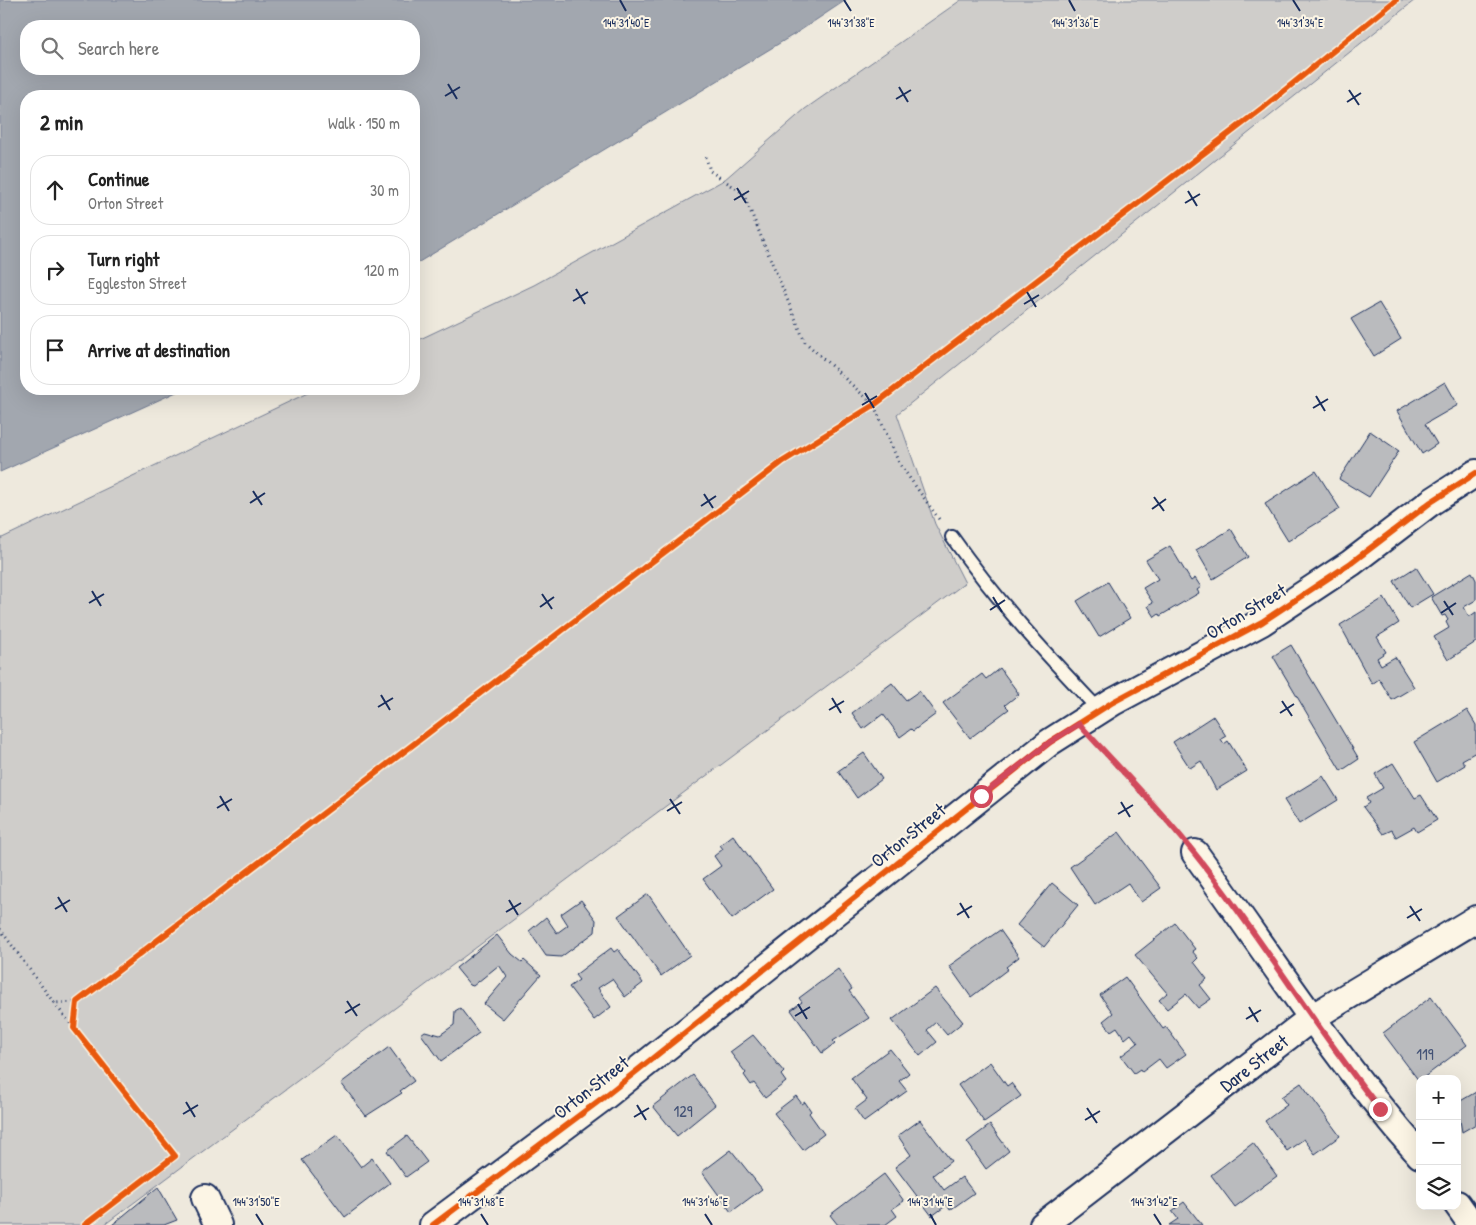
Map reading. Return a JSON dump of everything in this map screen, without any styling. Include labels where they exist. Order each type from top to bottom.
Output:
[{"type":"street","name":"Orton Street","points":[[433,1225],[604,1097],[1050,742],[1090,717],[1262,622],[1351,563],[1431,502],[1476,472]]},
{"type":"street","points":[[1195,853],[1314,1017],[1348,1070],[1416,1150]]},
{"type":"street","name":"Dare Street","points":[[1043,1225],[1314,1017],[1476,919]]},
{"type":"street","points":[[206,1198],[218,1225]]},
{"type":"street","points":[[1461,1210],[1472,1225]]},
{"type":"lane","points":[[952,537],[987,586],[1030,638],[1090,717]]},
{"type":"path","points":[[706,157],[710,172],[743,193],[805,342],[874,405],[899,463],[952,537]]},
{"type":"path","points":[[866,410],[882,399]]},
{"type":"path","points":[[1090,717],[1195,853]]},
{"type":"path","points":[[0,929],[80,1035]]},
{"type":"path","points":[[54,1003],[77,1002],[85,996]]},
{"type":"path","points":[[76,1010],[77,1002]]},
{"type":"path","points":[[74,1028],[75,1019]]},
{"type":"shaded area","points":[[0,0],[846,0],[798,32],[420,261],[420,90],[20,90],[20,395],[170,395],[0,472]]},
{"type":"shaded area","points":[[961,0],[1415,0],[897,414],[935,524],[965,583],[104,1225],[0,1225],[0,539],[303,395],[420,395],[420,339],[534,285],[724,180],[805,109]]},
{"type":"building","points":[[1379,303],[1401,339],[1374,356],[1351,319]]},
{"type":"building","points":[[1445,382],[1458,405],[1425,424],[1437,444],[1422,454],[1397,411]]},
{"type":"building","points":[[1370,431],[1399,451],[1369,497],[1339,479]]},
{"type":"building","points":[[1316,471],[1340,509],[1288,541],[1265,504]]},
{"type":"building","points":[[1231,529],[1248,557],[1213,579],[1196,550]]},
{"type":"building","points":[[1170,546],[1191,581],[1195,578],[1201,587],[1197,590],[1199,593],[1160,616],[1159,614],[1155,617],[1148,606],[1153,603],[1143,588],[1158,579],[1146,560]]},
{"type":"building","points":[[1416,567],[1433,594],[1410,608],[1394,581]]},
{"type":"building","points":[[1472,572],[1476,580],[1476,600],[1464,607],[1469,617],[1476,612],[1476,642],[1448,660],[1434,637],[1449,628],[1446,622],[1448,620],[1445,615],[1442,616],[1431,597]]},
{"type":"building","points":[[1108,582],[1130,618],[1099,637],[1077,601]]},
{"type":"building","points":[[1384,598],[1399,623],[1377,637],[1386,652],[1377,658],[1381,665],[1395,657],[1414,687],[1392,700],[1379,679],[1372,684],[1340,625]]},
{"type":"building","points":[[1291,645],[1359,759],[1341,771],[1273,656]]},
{"type":"building","points":[[1000,668],[1019,694],[1005,705],[1009,709],[970,738],[943,703],[982,674],[986,679]]},
{"type":"building","points":[[892,683],[906,700],[919,691],[936,714],[913,731],[911,729],[900,737],[883,714],[863,729],[852,713]]},
{"type":"building","points":[[1467,710],[1476,725],[1476,752],[1462,760],[1465,765],[1437,782],[1414,742]]},
{"type":"building","points":[[1213,716],[1226,736],[1221,739],[1224,744],[1228,741],[1247,771],[1216,790],[1201,761],[1190,768],[1173,742]]},
{"type":"building","points":[[864,753],[882,779],[857,798],[838,771]]},
{"type":"building","points":[[1393,763],[1415,798],[1421,795],[1437,820],[1417,832],[1414,827],[1396,837],[1392,830],[1383,834],[1363,807],[1369,803],[1366,798],[1383,788],[1375,774]]},
{"type":"building","points":[[1323,776],[1338,800],[1299,824],[1284,800]]},
{"type":"building","points":[[1119,832],[1161,888],[1141,902],[1128,883],[1095,905],[1070,867]]},
{"type":"building","points":[[733,835],[773,889],[732,919],[703,879],[721,866],[714,856],[723,849],[720,845]]},
{"type":"building","points":[[1052,883],[1078,905],[1044,947],[1017,925]]},
{"type":"building","points":[[648,894],[690,955],[661,976],[618,916]]},
{"type":"building","points":[[581,900],[596,920],[595,932],[561,957],[546,956],[529,931],[546,917],[557,933],[568,925],[561,914]]},
{"type":"building","points":[[1175,923],[1195,949],[1192,951],[1198,958],[1194,962],[1207,979],[1200,985],[1211,999],[1198,1008],[1186,994],[1167,1009],[1159,1000],[1167,993],[1135,955]]},
{"type":"building","points":[[1000,930],[1019,957],[1006,967],[1008,969],[971,997],[949,966]]},
{"type":"building","points":[[497,935],[512,954],[522,962],[524,960],[541,975],[503,1019],[484,1004],[507,977],[499,965],[473,986],[456,968]]},
{"type":"building","points":[[611,948],[614,952],[618,949],[643,983],[625,997],[612,979],[598,988],[611,1007],[594,1020],[569,987],[579,980],[575,975]]},
{"type":"building","points":[[838,969],[852,989],[849,991],[869,1018],[833,1041],[835,1043],[822,1053],[791,1010],[802,1002],[799,998]]},
{"type":"building","points":[[1125,977],[1163,1029],[1166,1027],[1186,1054],[1166,1068],[1159,1059],[1142,1072],[1140,1069],[1134,1073],[1121,1056],[1138,1043],[1131,1034],[1125,1039],[1117,1027],[1111,1031],[1103,1021],[1113,1013],[1100,995]]},
{"type":"building","points":[[935,988],[963,1022],[947,1035],[936,1022],[927,1030],[937,1042],[920,1056],[892,1020]]},
{"type":"building","points":[[1431,997],[1467,1045],[1427,1075],[1416,1075],[1416,1077],[1383,1033]]},
{"type":"building","points":[[460,1008],[479,1033],[441,1061],[421,1034],[425,1031],[440,1035],[454,1025],[455,1011]]},
{"type":"building","points":[[753,1035],[784,1072],[781,1075],[786,1082],[765,1098],[754,1083],[751,1085],[744,1075],[746,1073],[730,1052]]},
{"type":"building","points":[[389,1047],[414,1081],[400,1091],[402,1093],[366,1116],[341,1083]]},
{"type":"building","points":[[890,1049],[909,1073],[899,1081],[907,1091],[864,1122],[855,1109],[867,1100],[851,1078]]},
{"type":"building","points":[[990,1062],[1007,1086],[1011,1083],[1021,1096],[984,1122],[958,1085]]},
{"type":"building","points":[[693,1075],[715,1105],[677,1136],[653,1106]]},
{"type":"building","points":[[1301,1083],[1340,1136],[1315,1154],[1304,1139],[1287,1151],[1265,1121],[1287,1105],[1281,1097]]},
{"type":"building","points":[[1476,1092],[1476,1124],[1462,1132],[1461,1126],[1461,1101]]},
{"type":"building","points":[[796,1096],[802,1104],[805,1102],[811,1111],[809,1113],[824,1134],[803,1150],[774,1113]]},
{"type":"building","points":[[920,1120],[951,1161],[933,1175],[944,1190],[962,1177],[974,1193],[950,1210],[947,1205],[932,1216],[895,1167],[911,1155],[898,1136]]},
{"type":"building","points":[[990,1125],[1009,1151],[986,1169],[967,1142]]},
{"type":"building","points":[[337,1135],[361,1167],[372,1158],[390,1183],[345,1217],[302,1160]]},
{"type":"building","points":[[407,1136],[427,1162],[406,1177],[387,1151]]},
{"type":"building","points":[[1253,1143],[1277,1176],[1235,1207],[1211,1175]]},
{"type":"building","points":[[731,1150],[762,1189],[731,1212],[702,1172]]},
{"type":"building","points":[[884,1174],[904,1201],[892,1209],[897,1216],[885,1225],[838,1225],[830,1215]]},
{"type":"building","points":[[158,1187],[177,1220],[164,1225],[112,1225]]},
{"type":"building","points":[[1184,1202],[1202,1225],[1169,1225],[1178,1219],[1172,1211]]},
{"type":"cycle path","points":[[85,1225],[175,1156],[74,1028],[77,1002],[782,462],[874,405],[1264,107],[1396,0]]},
{"type":"cycle path","points":[[433,1225],[604,1097],[1050,742],[1113,702],[1262,622],[1351,563],[1431,502],[1476,473]]},
{"type":"route","points":[[981,796],[1050,742],[1079,724],[1195,853],[1314,1017],[1348,1070],[1380,1109]]}]
